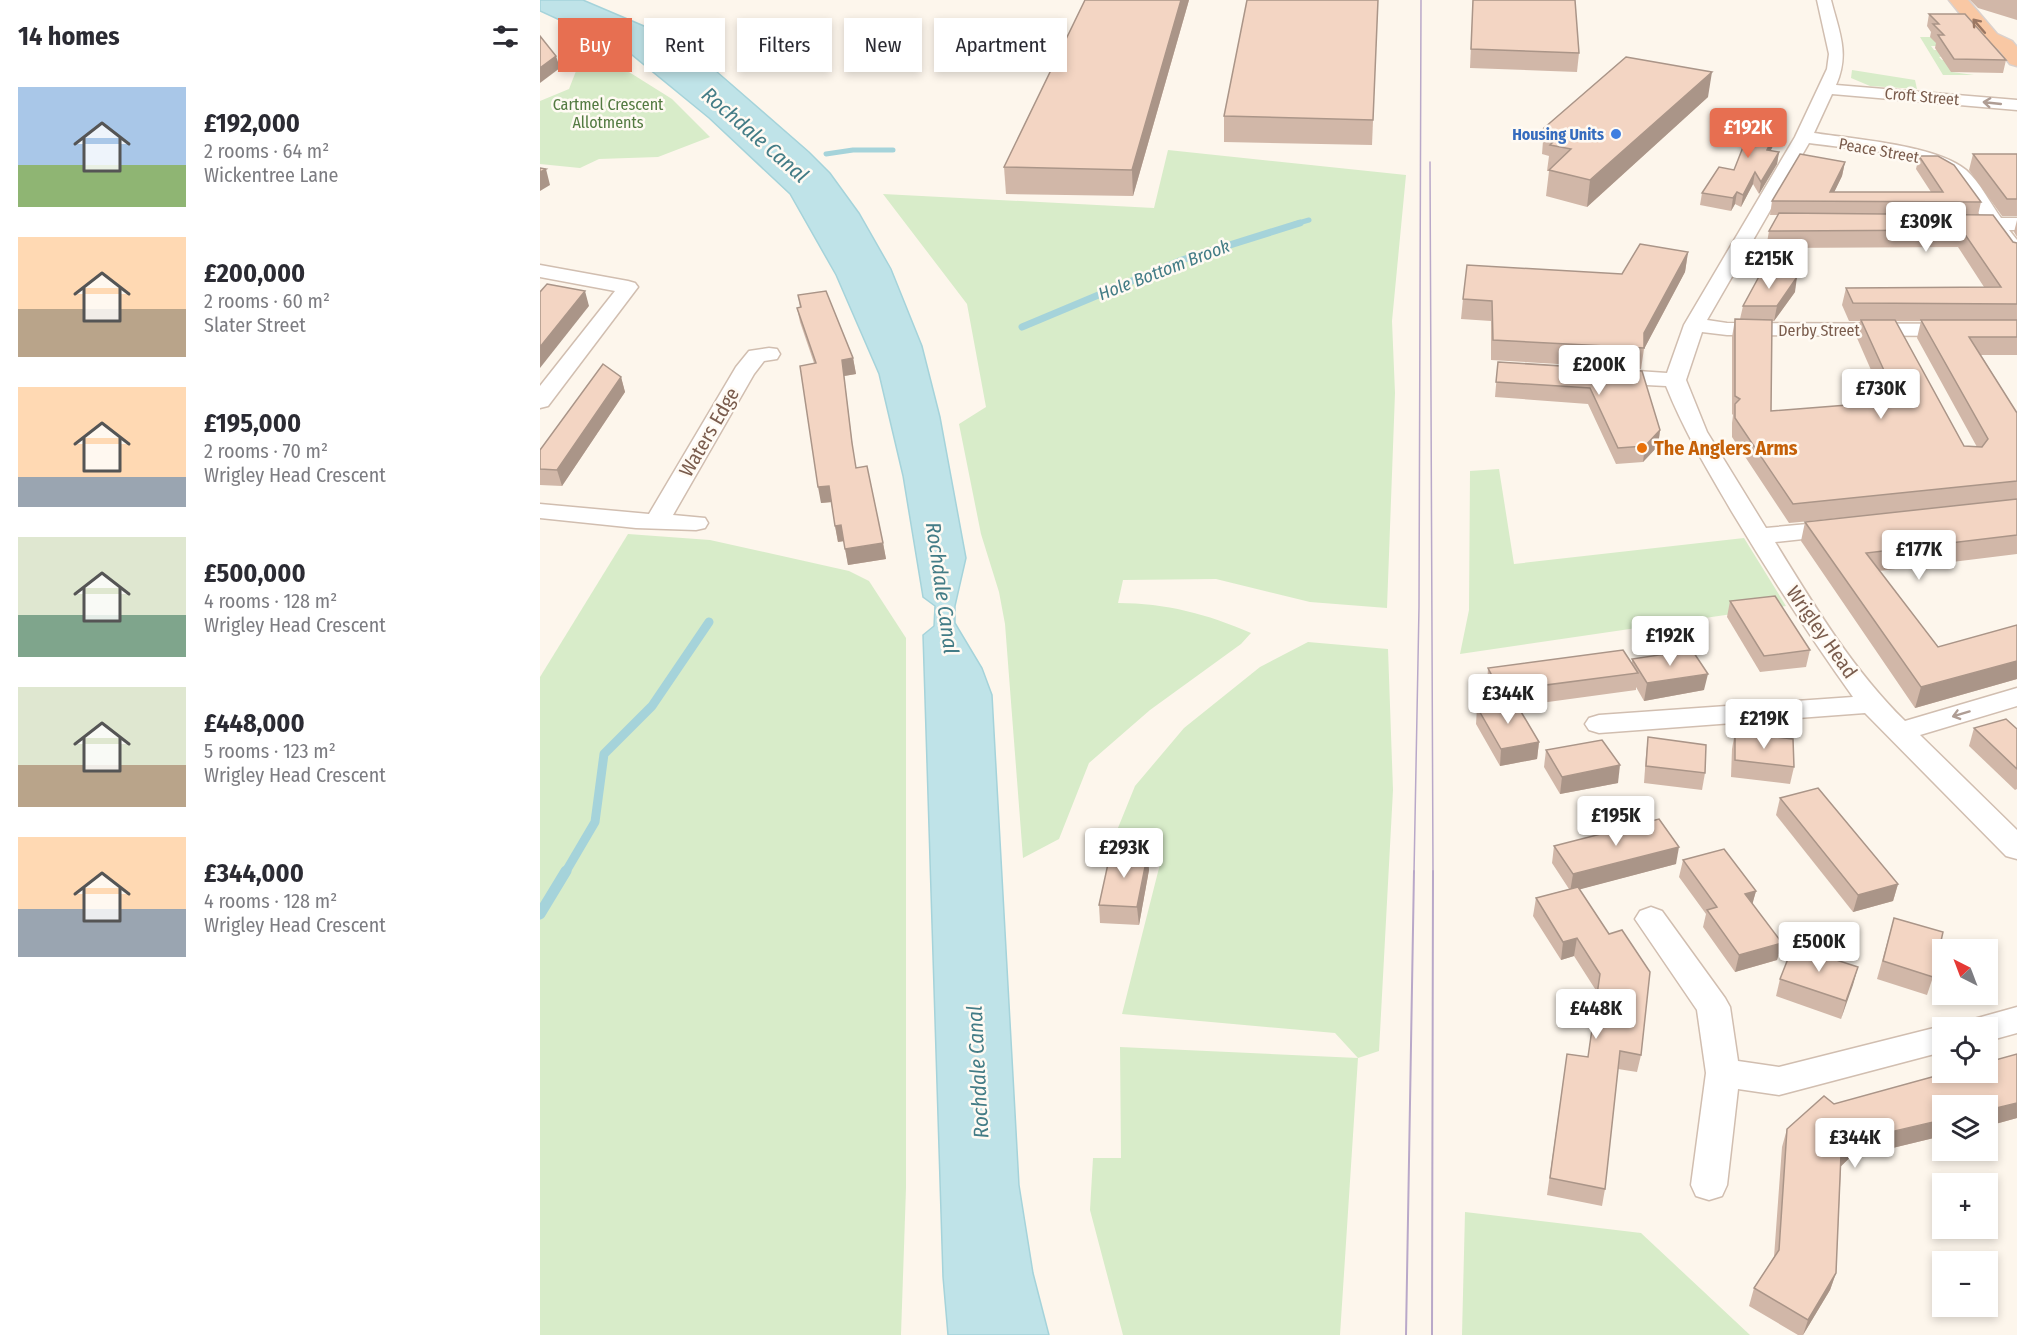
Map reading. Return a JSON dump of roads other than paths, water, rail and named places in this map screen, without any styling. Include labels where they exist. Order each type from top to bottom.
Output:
[{"type":"highway","points":[[1958,0],[1990,38],[2013,50]]},
{"type":"highway","points":[[1975,0],[2010,39],[2013,50]]},
{"type":"street","points":[[1584,375],[1675,380],[1694,325],[1804,137],[1836,69],[1837,54],[1824,0]]},
{"type":"street","name":"Croft Street","points":[[1826,89],[2017,105]]},
{"type":"street","name":"Peace Street","points":[[1804,137],[1919,157],[1952,168],[1960,174],[2017,254]]},
{"type":"street","points":[[1754,221],[1779,224]]},
{"type":"street","points":[[1950,224],[2017,224]]},
{"type":"street","points":[[540,271],[628,287],[540,401]]},
{"type":"street","name":"Derby Street","points":[[1694,325],[1904,339],[2017,330]]},
{"type":"street","name":"Waters Edge","points":[[657,522],[744,372],[757,356],[769,354]]},
{"type":"street","name":"Wrigley Head","points":[[1675,380],[1696,432],[1758,536],[1795,596],[1871,702],[2017,848]]},
{"type":"street","points":[[540,511],[657,522],[696,523]]},
{"type":"street","points":[[1758,536],[1866,525]]},
{"type":"street","points":[[1900,732],[2017,697]]},
{"type":"street","points":[[1599,724],[1855,706],[1871,702]]},
{"type":"street","points":[[1652,919],[1713,1007],[1723,1073],[1709,1185]]},
{"type":"street","points":[[1998,1025],[2017,1020]]},
{"type":"street","points":[[1723,1073],[1779,1081],[1932,1042]]},
{"type":"water","points":[[540,0],[583,0],[625,18],[558,19],[540,11]]},
{"type":"water","points":[[632,21],[644,26],[644,65],[632,55]]},
{"type":"water","name":"Rochdale Canal","points":[[653,72],[717,72],[830,173],[859,213],[891,269],[922,346],[940,417],[966,558],[955,606],[955,623],[982,668],[992,695],[1019,1185],[1033,1273],[1049,1335],[948,1335],[943,1277],[923,635],[934,626],[935,606],[923,597],[903,476],[879,374],[836,275],[790,194],[709,118]]},
{"type":"waterway","points":[[826,154],[853,150],[893,150]]},
{"type":"waterway","name":"Hole Bottom Brook","points":[[1295,224],[1309,220]]},
{"type":"waterway","name":"Hole Bottom Brook","points":[[1022,327],[1182,260],[1300,223]]},
{"type":"waterway","points":[[565,873],[595,822],[604,754],[652,706],[709,622]]},
{"type":"waterway","points":[[540,914],[566,871]]},
{"type":"tram line","points":[[1414,873],[1419,607],[1421,0]]},
{"type":"tram line","points":[[1430,162],[1433,872]]},
{"type":"tram line","points":[[1406,1335],[1414,871]]},
{"type":"tram line","points":[[1432,1335],[1433,872]]},
{"type":"place","name":"Housing Units","points":[[1616,134]]},
{"type":"place","name":"The Anglers Arms","points":[[1642,448]]},
{"type":"park label","name":"Cartmel Crescent Allotments","points":[[608,113]]}]
